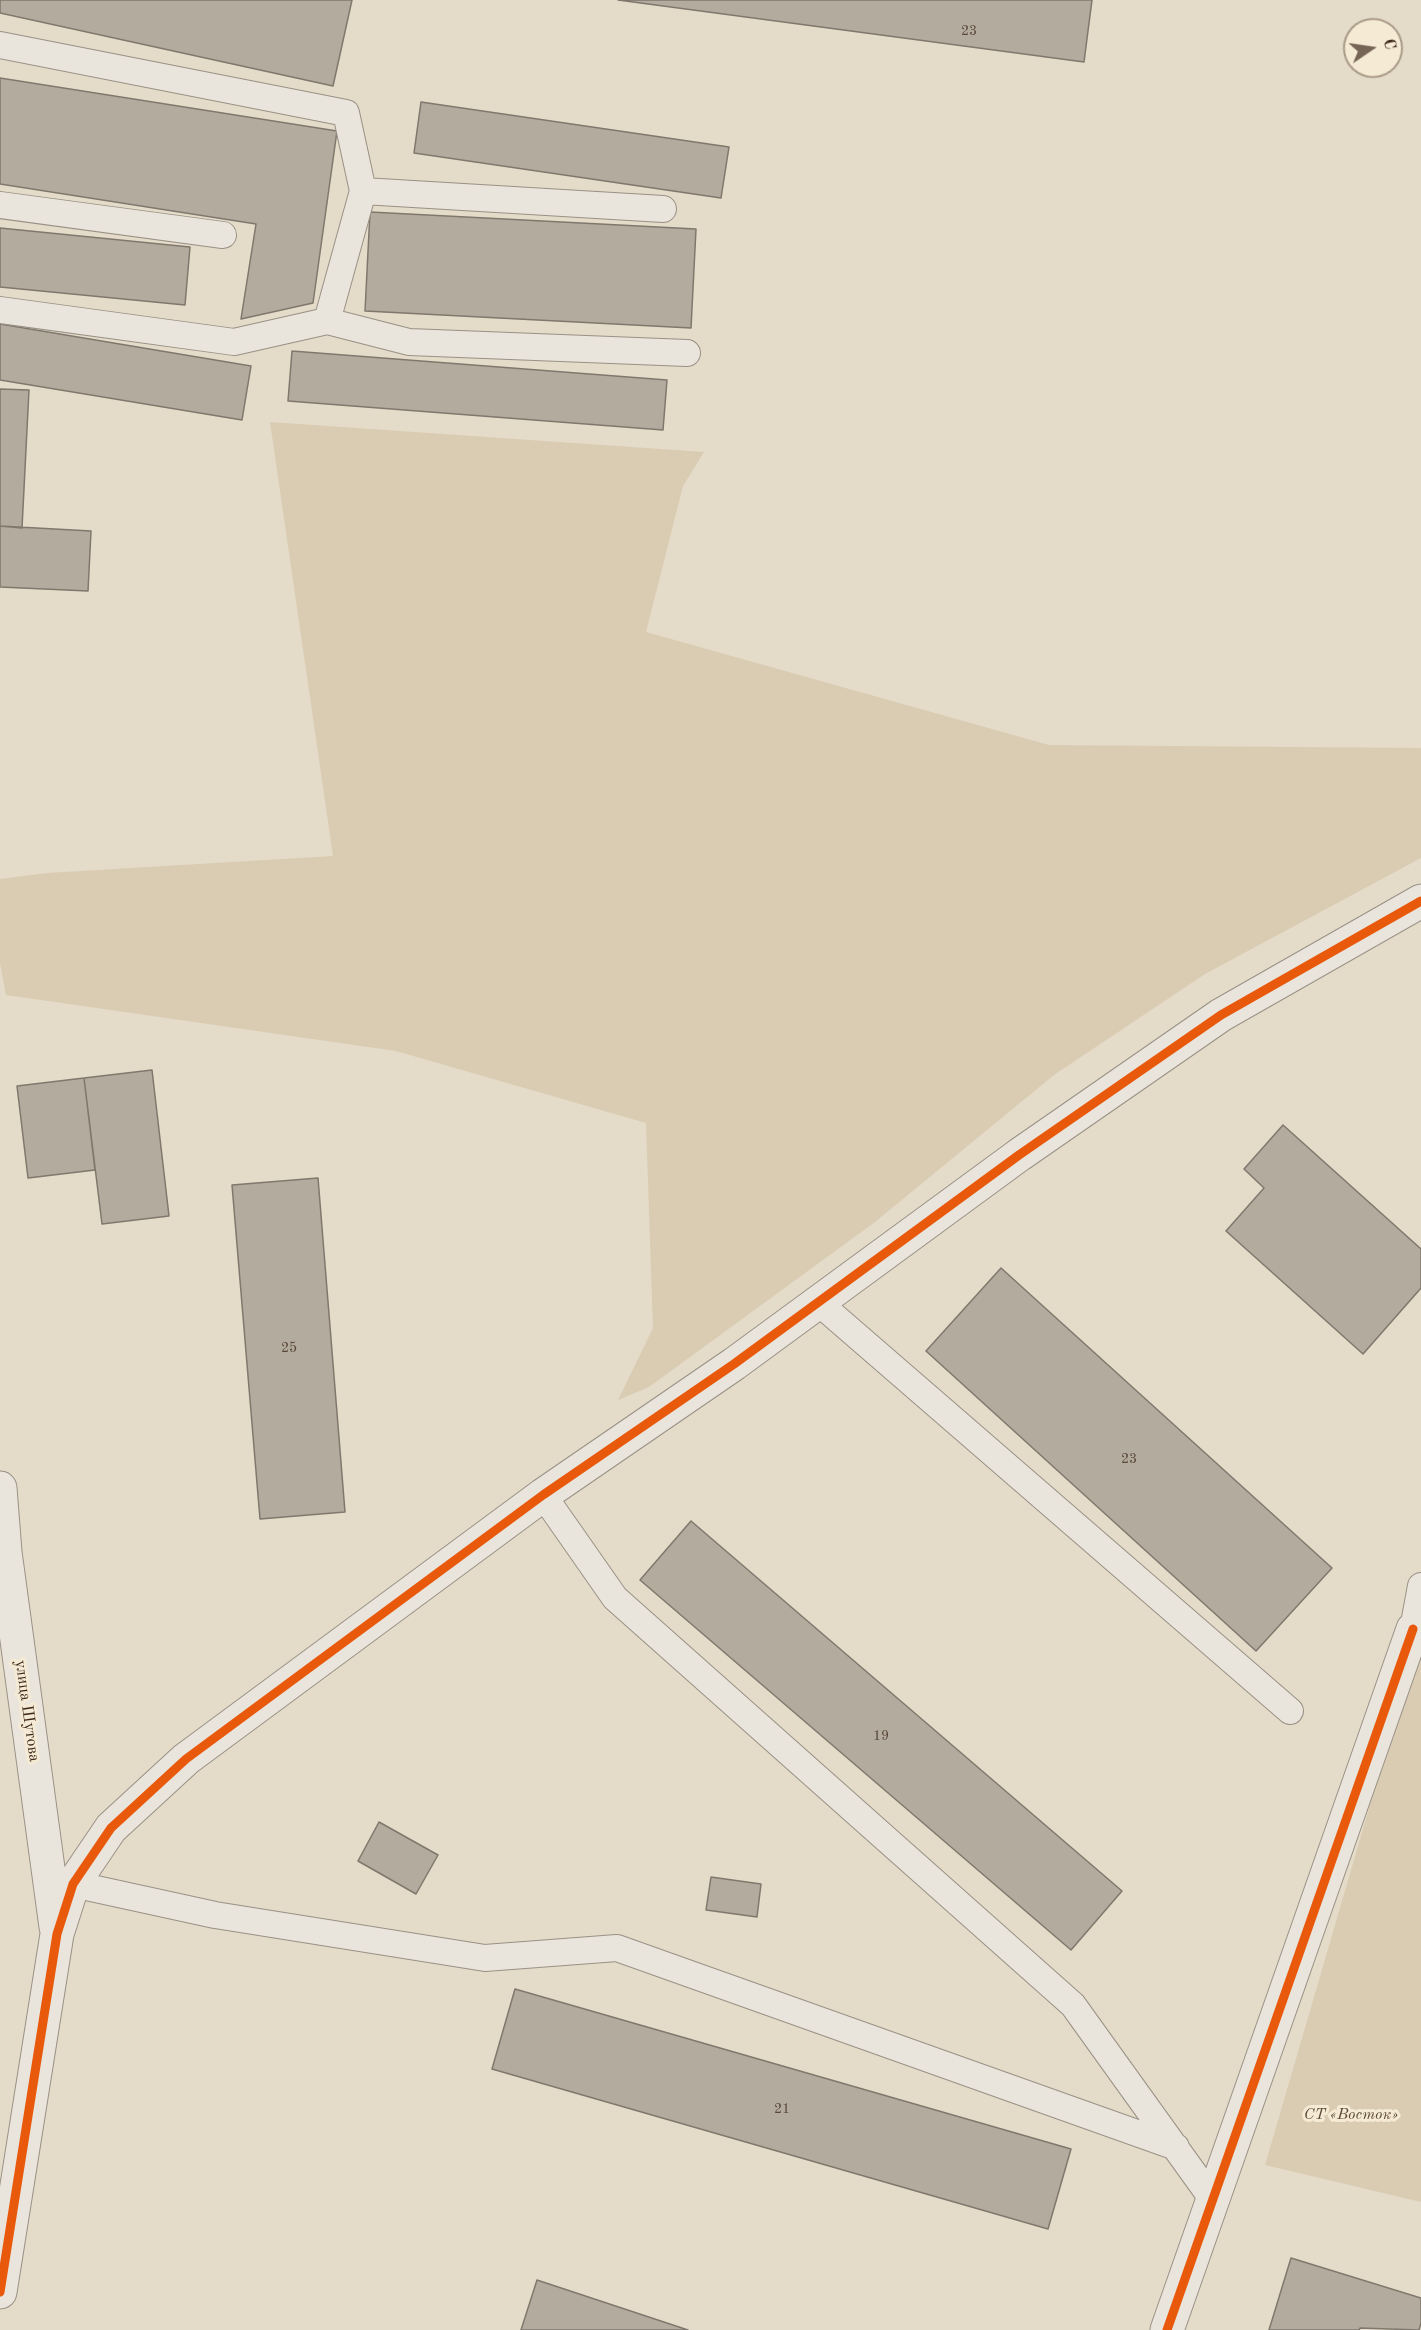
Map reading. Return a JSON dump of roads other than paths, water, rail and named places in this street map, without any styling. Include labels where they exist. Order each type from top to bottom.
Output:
[{"type":"street","points":[[0,2292],[57,1934],[74,1884],[111,1828],[186,1759],[543,1495],[734,1364],[1019,1155],[1221,1015],[1421,901]]},
{"type":"street","name":"улица Шутова","points":[[0,1488],[3,1552],[57,1934]]},
{"type":"street","points":[[1167,2330],[1417,1631]]},
{"type":"lane","points":[[0,45],[346,113],[363,191],[327,321]]},
{"type":"lane","points":[[363,191],[663,209]]},
{"type":"lane","points":[[0,205],[223,235]]},
{"type":"lane","points":[[0,310],[234,342],[327,321],[409,342],[687,353]]},
{"type":"lane","points":[[819,1303],[1290,1711]]},
{"type":"lane","points":[[543,1495],[615,1598],[1073,2005],[1213,2200]]},
{"type":"lane","points":[[1417,1631],[1421,1586]]},
{"type":"lane","points":[[74,1884],[215,1915],[485,1958],[617,1948],[1176,2147]]},
{"type":"park label","name":"СТ «Восток»","points":[[1351,2115]]}]
